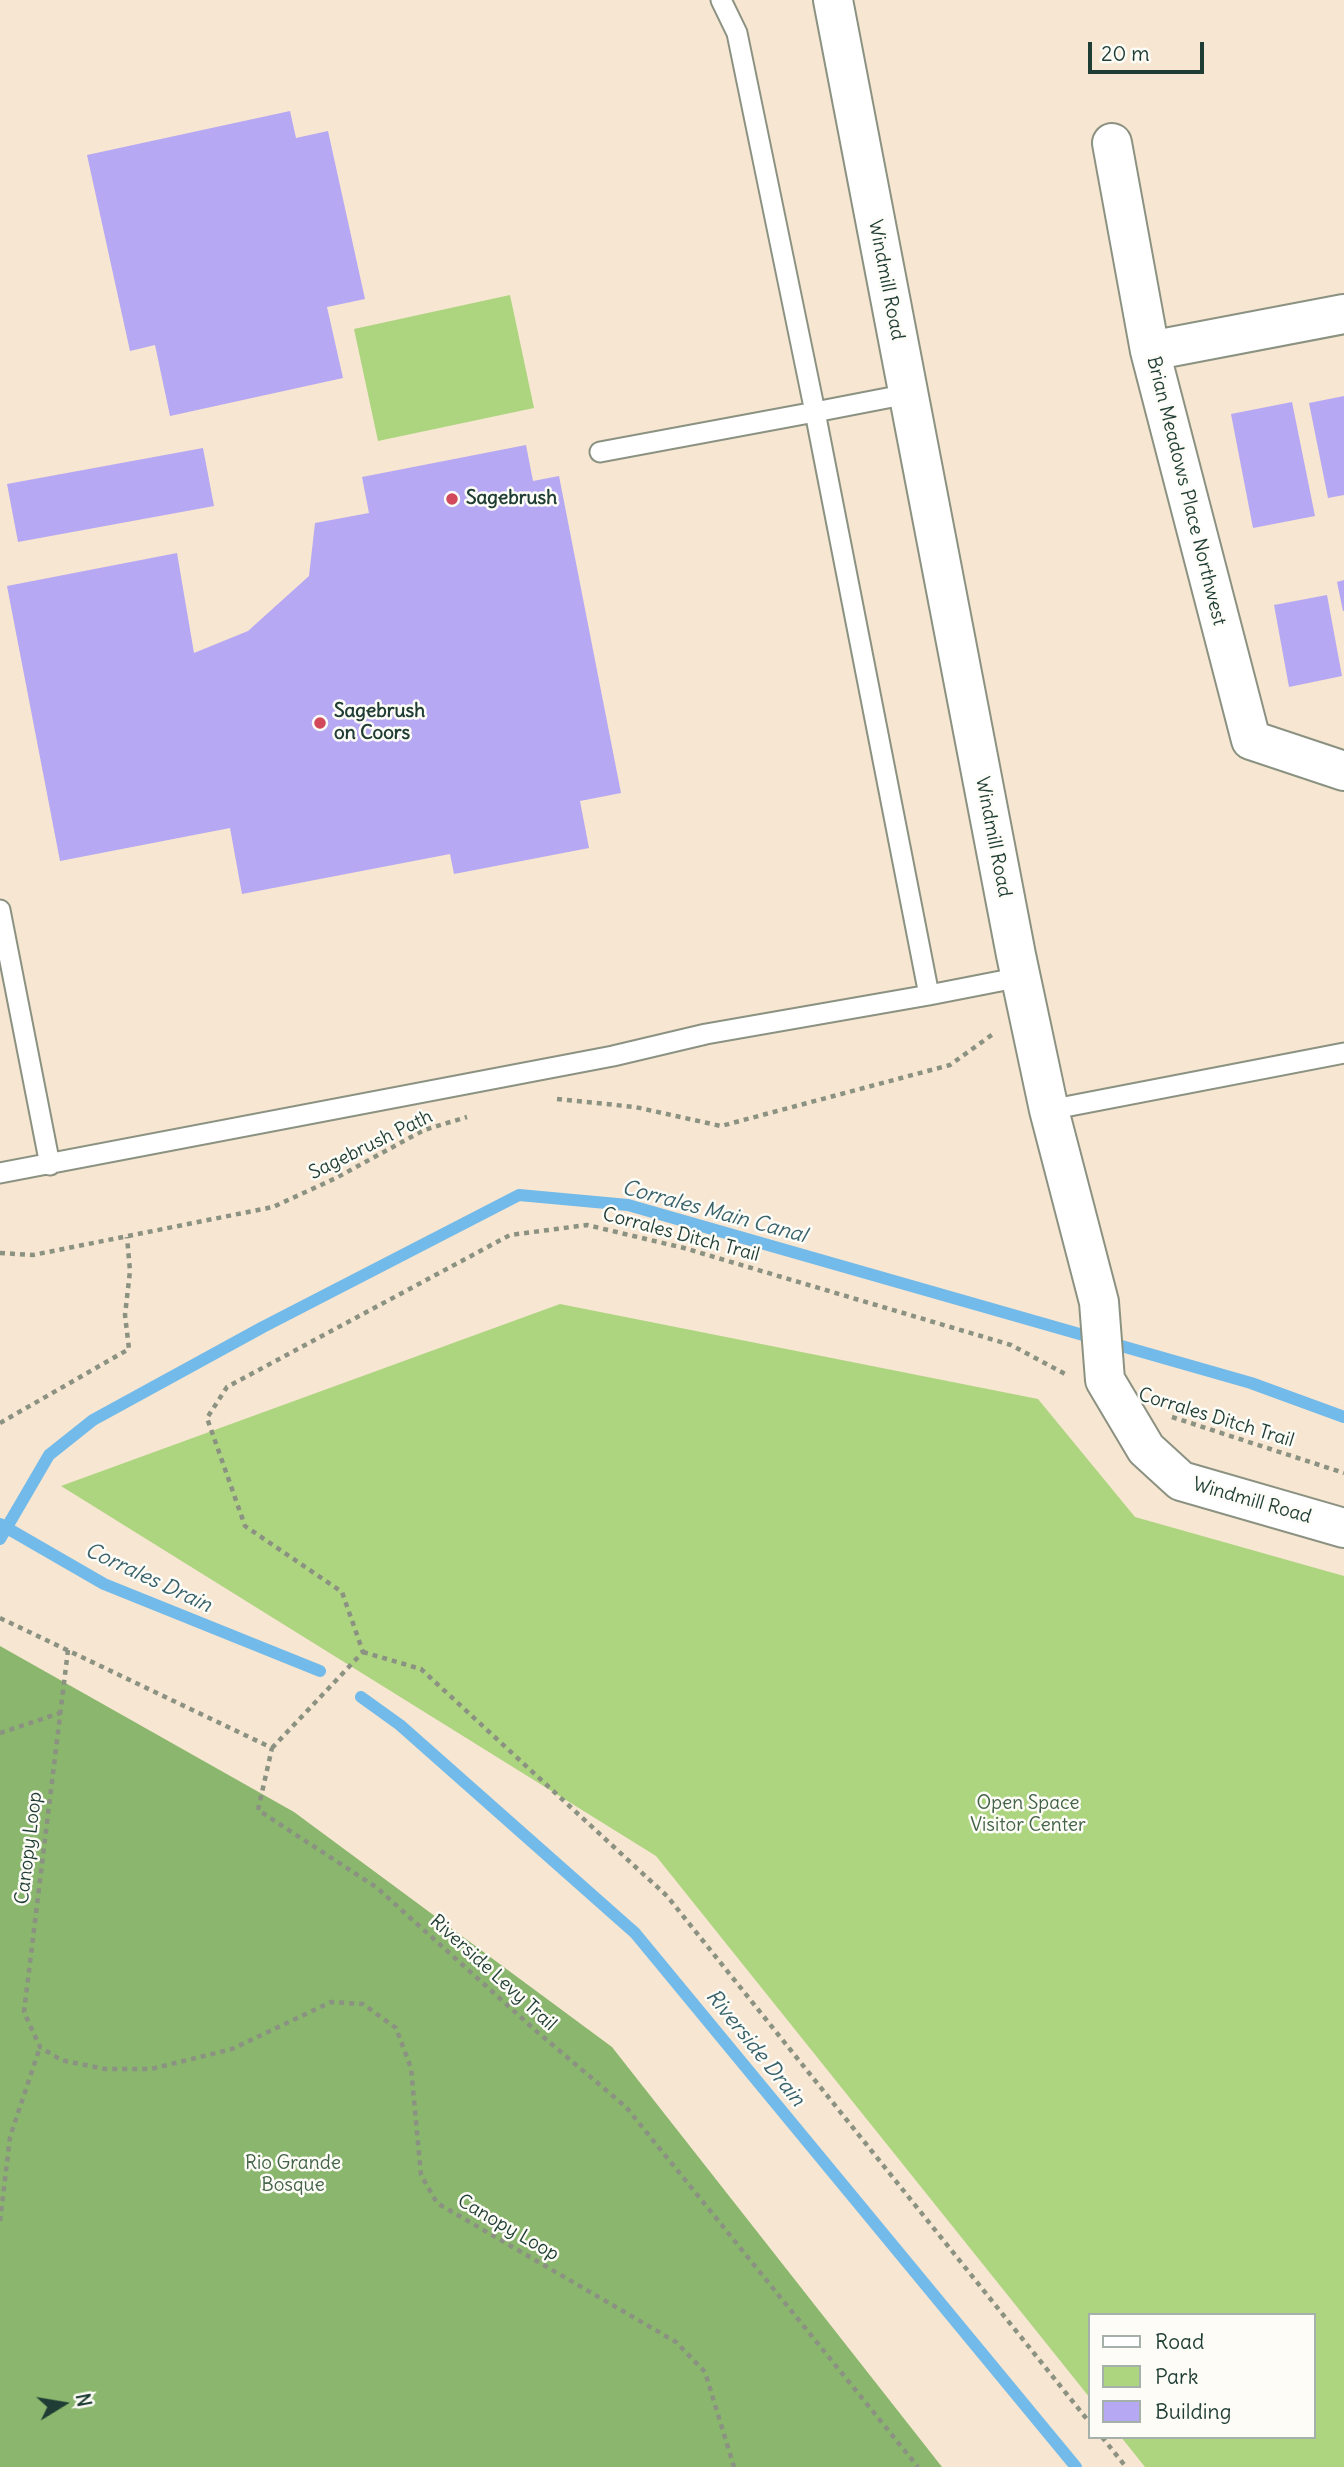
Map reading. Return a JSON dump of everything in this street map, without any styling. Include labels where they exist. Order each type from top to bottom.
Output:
[{"type":"street","name":"Windmill Road","points":[[832,0],[1029,1018],[1049,1110],[1099,1302],[1112,1392],[1146,1448],[1181,1481],[1344,1528]]},
{"type":"street","name":"Brian Meadows Place Northwest","points":[[1112,143],[1150,351],[1251,740],[1344,771]]},
{"type":"street","points":[[1150,351],[1344,314]]},
{"type":"lane","points":[[721,0],[737,33],[815,412],[929,995]]},
{"type":"lane","points":[[600,452],[908,394]]},
{"type":"lane","points":[[0,910],[50,1164]]},
{"type":"lane","points":[[0,1173],[613,1056],[706,1034],[1021,977]]},
{"type":"lane","points":[[1049,1110],[1344,1054]]},
{"type":"path","points":[[545,1100],[572,1099],[635,1107],[721,1126],[950,1065],[998,1030],[1029,1018]]},
{"type":"path","name":"Sagebrush Path","points":[[0,1253],[33,1255],[273,1207],[336,1178],[424,1130],[471,1115]]},
{"type":"path","name":"Corrales Ditch Trail","points":[[363,1652],[342,1592],[245,1526],[207,1418],[227,1387],[510,1235],[587,1224],[684,1248],[1011,1345],[1112,1392],[1344,1473]]},
{"type":"path","points":[[0,1423],[129,1349],[125,1315],[130,1271],[127,1236]]},
{"type":"path","points":[[0,1618],[272,1748],[363,1652],[421,1669],[667,1896],[1088,2421]]},
{"type":"path","name":"Canopy Loop","points":[[68,1650],[24,2012],[40,2047],[61,2060],[105,2069],[151,2069],[232,2049],[331,2002],[363,2004],[396,2028],[411,2068],[421,2175],[437,2203],[676,2342],[705,2372],[734,2467]]},
{"type":"path","points":[[0,1732],[60,1713]]},
{"type":"path","name":"Riverside Levy Trail","points":[[272,1748],[258,1810],[376,1886],[535,2030],[626,2107],[918,2467]]},
{"type":"path","points":[[0,2221],[10,2137],[40,2047]]},
{"type":"path","points":[[1104,2439],[1126,2467]]},
{"type":"green space","points":[[510,295],[534,408],[378,441],[354,329]]},
{"type":"green space","name":"Open Space Visitor Center","points":[[560,1304],[1038,1399],[1135,1517],[1344,1576],[1344,2467],[1145,2467],[1123,2439],[1316,2439],[1316,2313],[1088,2313],[1088,2396],[656,1856],[61,1486]]},
{"type":"green space","name":"Rio Grande Bosque","points":[[0,1646],[294,1812],[612,2047],[942,2467],[0,2467]]},
{"type":"building","points":[[290,111],[296,138],[328,131],[365,299],[327,307],[343,378],[170,416],[155,345],[130,351],[87,155]]},
{"type":"building","points":[[1344,396],[1344,495],[1328,498],[1309,403]]},
{"type":"building","points":[[1292,402],[1315,516],[1253,528],[1231,414]]},
{"type":"building","name":"Sagebrush on Coors","points":[[526,445],[533,481],[559,476],[621,793],[580,801],[589,848],[454,874],[450,854],[242,894],[230,828],[60,861],[7,586],[177,553],[194,653],[248,631],[309,576],[315,523],[369,513],[362,477]]},
{"type":"building","points":[[203,448],[214,506],[18,542],[7,484]]},
{"type":"building","points":[[1344,580],[1344,611],[1343,611],[1337,582]]},
{"type":"building","points":[[1327,595],[1342,676],[1289,687],[1274,605]]},
{"type":"waterway","name":"Corrales Main Canal","points":[[0,1539],[49,1455],[93,1420],[263,1327],[519,1195],[628,1205],[1251,1383],[1344,1417]]},
{"type":"waterway","name":"Corrales Drain","points":[[0,1524],[104,1584],[320,1671]]},
{"type":"waterway","name":"Riverside Drain","points":[[361,1697],[400,1725],[635,1933],[1076,2467]]},
{"type":"place","name":"Sagebrush","points":[[452,499]]},
{"type":"place","name":"Sagebrush on Coors","points":[[320,723]]}]
